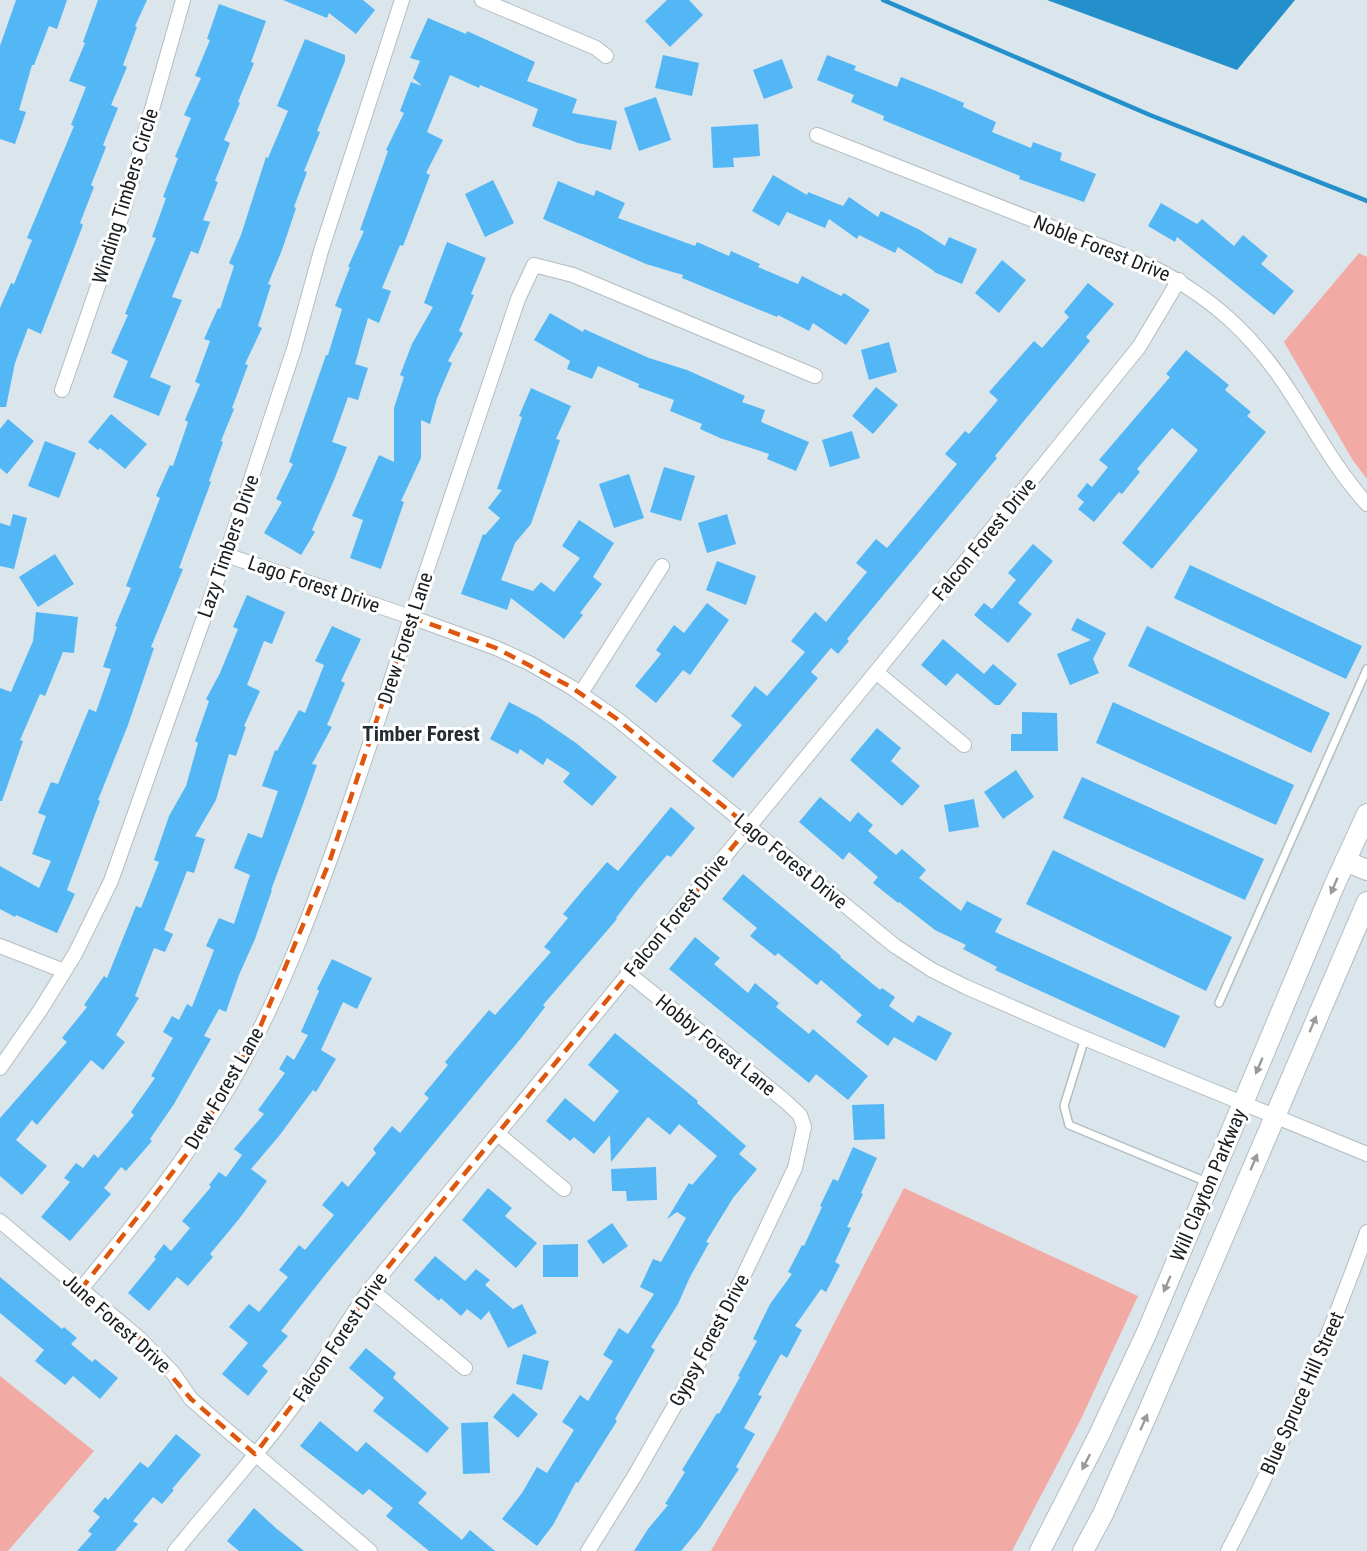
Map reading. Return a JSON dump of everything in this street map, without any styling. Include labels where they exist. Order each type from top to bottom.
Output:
[{"type":"main road","name":"Will Clayton Parkway","points":[[1040,1551],[1099,1435],[1147,1332],[1242,1103],[1367,814]]},
{"type":"main road","points":[[1345,861],[1367,870]]},
{"type":"main road","name":"Will Clayton Parkway","points":[[1083,1551],[1103,1514],[1159,1387],[1367,902]]},
{"type":"main road","points":[[1126,1376],[1159,1387]]},
{"type":"street","name":"Winding Timbers Circle","points":[[62,390],[119,225],[183,0]]},
{"type":"street","name":"Lazy Timbers Drive","points":[[0,1068],[64,971],[86,933],[111,881],[226,555],[294,349],[321,251],[402,0]]},
{"type":"street","points":[[482,0],[596,48],[606,56]]},
{"type":"street","name":"Noble Forest Drive","points":[[817,135],[1148,265],[1179,280],[1229,318],[1267,359],[1329,455],[1367,504]]},
{"type":"street","name":"Drew Forest Lane","points":[[81,1289],[142,1215],[194,1145],[230,1085],[261,1025],[298,943],[329,863],[395,670],[518,298],[534,265],[573,275],[815,376]]},
{"type":"street","name":"Falcon Forest Drive","points":[[175,1551],[310,1383],[347,1321],[370,1289],[1139,347],[1179,280]]},
{"type":"street","name":"Lago Forest Drive","points":[[226,555],[411,617],[496,648],[529,663],[581,693],[617,719],[895,946],[932,970],[1085,1038],[1367,1154]]},
{"type":"street","points":[[581,693],[662,566]]},
{"type":"street","points":[[876,672],[964,745]]},
{"type":"street","points":[[0,946],[64,971]]},
{"type":"street","name":"Hobby Forest Lane","points":[[628,973],[785,1101],[801,1118]]},
{"type":"street","name":"Gypsy Forest Drive","points":[[588,1551],[696,1370],[741,1281],[795,1168],[804,1127],[801,1118]]},
{"type":"street","points":[[498,1134],[564,1189]]},
{"type":"street","name":"June Forest Drive","points":[[0,1221],[139,1338],[173,1373],[191,1399],[370,1551]]},
{"type":"street","name":"Blue Spruce Hill Street","points":[[1228,1551],[1256,1497],[1336,1319],[1367,1232]]},
{"type":"street","points":[[370,1289],[465,1368]]},
{"type":"lane","points":[[1219,1003],[1367,669]]},
{"type":"lane","points":[[1085,1038],[1064,1106],[1069,1125],[1209,1183]]},
{"type":"highlighted area","points":[[411,617],[496,648],[571,687],[617,719],[749,827],[370,1289],[316,1374],[255,1454],[191,1399],[139,1338],[81,1289],[194,1145],[261,1025],[329,863]]},
{"type":"shaded area","points":[[1359,253],[1367,257],[1367,479],[1352,459],[1284,342]]},
{"type":"shaded area","points":[[904,1188],[1138,1296],[1081,1419],[1012,1551],[711,1551],[777,1434]]},
{"type":"shaded area","points":[[0,1376],[94,1451],[8,1551],[0,1551]]},
{"type":"water","points":[[1047,0],[1295,0],[1237,70]]},
{"type":"building","points":[[16,0],[67,0],[57,29],[49,26],[34,65],[32,65],[19,110],[26,112],[15,144],[0,139],[0,46]]},
{"type":"building","points":[[98,0],[147,0],[135,26],[137,27],[123,65],[127,67],[111,105],[118,108],[103,145],[106,147],[91,185],[94,187],[80,223],[83,225],[41,334],[28,328],[15,363],[6,407],[0,407],[0,308],[11,283],[14,284],[32,240],[27,238],[74,126],[71,125],[86,87],[69,81],[85,43],[83,42]]},
{"type":"building","points":[[283,0],[363,0],[375,10],[356,34],[329,13],[327,18]]},
{"type":"building","points":[[667,0],[689,0],[703,15],[670,47],[645,21]]},
{"type":"building","points":[[219,4],[266,21],[251,62],[254,63],[238,102],[240,103],[224,140],[230,143],[203,220],[210,222],[198,254],[191,251],[172,297],[182,300],[150,377],[171,386],[159,416],[113,397],[128,361],[111,353],[128,315],[125,314],[156,238],[152,237],[166,198],[163,197],[178,158],[175,157],[191,118],[184,115],[201,78],[195,76],[210,40],[207,39]]},
{"type":"building","points":[[428,18],[466,34],[467,31],[535,62],[527,81],[577,99],[572,113],[617,121],[611,150],[578,143],[532,126],[538,109],[450,75],[427,132],[443,140],[426,173],[430,175],[403,246],[400,245],[382,288],[391,291],[379,323],[368,318],[355,364],[368,368],[358,400],[348,397],[332,442],[347,447],[312,530],[315,532],[301,555],[264,533],[282,502],[276,499],[293,464],[289,462],[326,355],[328,355],[342,309],[335,306],[350,267],[348,267],[364,231],[360,230],[388,151],[386,150],[404,113],[400,111],[411,82],[422,86],[413,78],[420,61],[410,58]]},
{"type":"building","points":[[305,39],[345,55],[345,61],[304,171],[307,172],[294,207],[296,208],[268,284],[271,285],[258,326],[262,328],[245,364],[248,365],[221,441],[223,442],[209,481],[211,482],[179,568],[183,569],[151,647],[154,648],[128,725],[98,800],[100,801],[67,890],[75,894],[57,933],[0,909],[0,866],[39,888],[51,861],[32,854],[46,816],[38,813],[51,782],[58,784],[89,709],[96,712],[111,669],[103,667],[117,627],[115,626],[131,588],[126,586],[160,498],[156,496],[170,465],[173,466],[188,422],[185,420],[200,384],[195,382],[210,341],[204,339],[218,308],[220,309],[234,266],[229,263],[241,235],[266,157],[268,158],[288,111],[277,106]]},
{"type":"building","points":[[663,55],[699,63],[692,96],[655,88]]},
{"type":"building","points":[[827,55],[856,66],[854,70],[897,87],[901,77],[936,91],[964,103],[963,107],[996,122],[992,132],[1031,148],[1033,142],[1062,153],[1060,160],[1096,174],[1084,202],[1019,179],[1020,176],[883,120],[884,116],[851,102],[854,95],[817,80]]},
{"type":"building","points":[[782,59],[793,88],[764,99],[753,70]]},
{"type":"building","points":[[656,97],[671,140],[639,151],[624,108]]},
{"type":"building","points":[[758,124],[760,156],[733,158],[734,167],[713,168],[711,127]]},
{"type":"building","points":[[773,175],[807,195],[808,192],[843,206],[849,197],[878,217],[881,211],[920,230],[945,246],[949,237],[977,249],[962,284],[934,272],[898,247],[895,253],[859,235],[857,239],[829,219],[825,228],[787,212],[779,226],[752,211]]},
{"type":"building","points":[[493,180],[514,223],[485,237],[465,194]]},
{"type":"building","points":[[558,181],[594,196],[596,190],[625,203],[618,218],[695,246],[697,242],[729,256],[731,251],[760,264],[758,267],[798,284],[802,276],[841,296],[844,293],[870,310],[846,345],[813,323],[809,331],[778,315],[777,317],[682,278],[683,275],[646,264],[543,219]]},
{"type":"building","points":[[1161,203],[1197,224],[1202,219],[1234,246],[1243,235],[1268,256],[1261,264],[1294,291],[1274,315],[1177,237],[1175,242],[1148,226]]},
{"type":"building","points":[[447,242],[486,258],[459,331],[463,333],[448,361],[452,363],[437,398],[430,424],[421,420],[421,458],[401,501],[404,502],[381,569],[350,558],[363,520],[352,516],[379,455],[394,462],[394,408],[404,377],[400,375],[412,344],[433,307],[424,303]]},
{"type":"building","points":[[1002,260],[1026,280],[999,313],[975,293]]},
{"type":"building","points":[[1088,283],[1114,304],[1086,337],[1090,341],[995,456],[997,458],[847,639],[849,641],[838,654],[831,648],[811,672],[818,678],[733,778],[712,761],[742,725],[731,716],[755,686],[767,696],[805,652],[791,641],[815,612],[826,622],[867,572],[856,563],[876,539],[887,548],[957,464],[945,454],[965,431],[969,434],[998,400],[989,392],[1034,341],[1042,348],[1069,317],[1064,312]]},
{"type":"building","points":[[550,313],[583,332],[584,329],[649,358],[687,370],[745,396],[742,402],[765,410],[761,422],[809,442],[796,471],[767,459],[769,454],[700,429],[702,424],[670,411],[674,400],[638,387],[639,384],[598,366],[592,379],[567,369],[570,361],[534,340]]},
{"type":"building","points":[[889,342],[897,372],[869,380],[861,350]]},
{"type":"building","points":[[1186,350],[1229,385],[1225,390],[1251,412],[1247,416],[1266,432],[1152,569],[1122,543],[1198,450],[1172,428],[1137,469],[1140,472],[1122,494],[1119,492],[1094,522],[1078,509],[1084,502],[1077,496],[1087,483],[1092,487],[1108,467],[1099,460],[1170,377],[1166,374]]},
{"type":"building","points":[[876,387],[898,405],[873,434],[852,416]]},
{"type":"building","points":[[531,388],[571,406],[556,439],[560,440],[531,524],[515,543],[501,580],[533,591],[541,582],[554,592],[580,558],[562,546],[579,520],[614,543],[593,577],[602,584],[580,613],[583,615],[564,639],[511,598],[507,610],[461,594],[483,534],[485,535],[500,518],[488,508],[502,490],[497,489],[522,417],[519,416]]},
{"type":"building","points":[[111,414],[147,444],[125,469],[100,448],[98,450],[88,442]]},
{"type":"building","points":[[8,419],[34,441],[7,474],[0,468],[0,429]]},
{"type":"building","points":[[852,431],[860,458],[830,467],[822,440]]},
{"type":"building","points":[[45,441],[76,453],[59,498],[28,486]]},
{"type":"building","points":[[664,467],[695,476],[681,521],[650,512]]},
{"type":"building","points":[[629,474],[644,518],[614,528],[599,484]]},
{"type":"building","points":[[13,514],[27,518],[14,569],[0,566],[0,523],[10,526]]},
{"type":"building","points":[[727,514],[736,544],[707,553],[698,523]]},
{"type":"building","points":[[1033,544],[1053,561],[1018,603],[1032,614],[1008,643],[974,615],[984,603],[992,609],[1016,580],[1008,573]]},
{"type":"building","points":[[55,554],[74,584],[38,607],[19,577]]},
{"type":"building","points":[[717,561],[756,576],[746,605],[706,590]]},
{"type":"building","points":[[1190,565],[1362,646],[1346,679],[1174,598]]},
{"type":"building","points":[[247,595],[285,612],[272,644],[264,641],[247,685],[260,691],[244,726],[246,727],[236,756],[229,754],[216,800],[195,836],[205,839],[194,873],[187,871],[164,930],[173,934],[165,952],[154,948],[135,996],[139,998],[116,1035],[125,1042],[103,1070],[91,1060],[37,1125],[32,1120],[16,1140],[47,1166],[22,1195],[0,1176],[0,1118],[67,1042],[62,1038],[87,1007],[84,1005],[104,976],[107,978],[136,906],[141,908],[159,862],[154,860],[169,816],[186,786],[198,743],[195,741],[209,701],[206,699],[220,673],[238,629],[233,627]]},
{"type":"building","points":[[707,603],[729,620],[690,675],[683,670],[656,703],[635,686],[661,654],[656,650],[674,625],[684,633]]},
{"type":"building","points":[[36,612],[78,617],[74,653],[63,652],[45,696],[40,694],[20,740],[23,741],[2,801],[0,801],[0,688],[11,692],[33,641]]},
{"type":"building","points":[[1077,618],[1106,633],[1093,659],[1099,673],[1070,685],[1057,654],[1091,640],[1071,630]]},
{"type":"building","points":[[332,626],[361,639],[341,681],[345,683],[327,725],[332,727],[312,764],[317,765],[255,939],[226,1012],[219,1009],[204,1036],[211,1039],[174,1104],[150,1139],[152,1141],[126,1171],[121,1167],[104,1188],[111,1194],[70,1241],[41,1217],[70,1182],[64,1178],[76,1163],[83,1168],[94,1154],[98,1158],[134,1115],[131,1112],[155,1078],[151,1076],[173,1038],[163,1032],[172,1016],[179,1020],[187,1004],[192,1007],[214,950],[206,946],[219,918],[234,924],[250,875],[234,868],[248,833],[262,838],[278,791],[262,786],[275,750],[277,751],[299,710],[305,713],[324,665],[315,661]]},
{"type":"building","points":[[1147,626],[1330,713],[1311,753],[1128,666]]},
{"type":"building","points":[[943,639],[984,674],[993,664],[1017,684],[1000,705],[995,705],[957,673],[946,686],[921,665]]},
{"type":"building","points":[[509,702],[538,717],[576,743],[617,777],[592,806],[563,782],[570,773],[547,758],[543,765],[520,749],[518,754],[490,739]]},
{"type":"building","points":[[1113,702],[1294,785],[1276,825],[1096,743]]},
{"type":"building","points":[[1022,712],[1057,713],[1058,751],[1011,751],[1011,734],[1022,734]]},
{"type":"building","points":[[877,728],[901,748],[891,761],[920,786],[902,806],[850,760]]},
{"type":"building","points":[[1016,770],[1034,797],[1003,819],[984,792]]},
{"type":"building","points":[[1082,777],[1264,859],[1245,900],[1063,818]]},
{"type":"building","points":[[820,797],[850,822],[858,812],[873,825],[868,831],[896,855],[902,849],[926,870],[919,878],[961,911],[967,901],[1002,919],[995,932],[1180,1016],[1165,1048],[995,970],[997,967],[963,949],[966,945],[935,930],[873,883],[878,877],[849,852],[843,860],[799,822]]},
{"type":"building","points":[[974,799],[979,827],[949,832],[944,805]]},
{"type":"building","points":[[671,807],[695,828],[671,857],[667,855],[639,888],[617,919],[543,1005],[545,1007],[522,1037],[329,1270],[281,1331],[288,1336],[262,1366],[268,1371],[248,1396],[222,1374],[248,1343],[229,1327],[249,1304],[259,1312],[288,1277],[279,1270],[299,1245],[305,1250],[334,1215],[322,1205],[342,1181],[348,1187],[376,1153],[373,1149],[392,1126],[400,1133],[429,1098],[424,1094],[448,1065],[445,1062],[489,1010],[495,1015],[551,952],[544,947],[568,918],[563,914],[583,890],[607,862],[618,871]]},
{"type":"building","points":[[1053,850],[1232,937],[1206,991],[1026,904]]},
{"type":"building","points":[[743,874],[880,990],[882,988],[895,997],[889,1006],[913,1023],[918,1015],[952,1033],[936,1061],[894,1037],[888,1046],[856,1022],[862,1015],[821,980],[817,985],[778,953],[775,956],[750,936],[757,928],[722,899]]},
{"type":"building","points":[[695,937],[720,958],[714,964],[748,993],[755,983],[779,1003],[776,1007],[809,1034],[813,1029],[868,1076],[848,1100],[816,1074],[809,1083],[669,969]]},
{"type":"building","points":[[332,959],[372,978],[357,1009],[343,1002],[321,1050],[336,1059],[316,1092],[313,1090],[251,1169],[267,1181],[210,1254],[213,1257],[188,1286],[177,1277],[149,1311],[128,1293],[156,1259],[154,1257],[164,1244],[171,1251],[190,1228],[182,1221],[211,1187],[209,1185],[219,1172],[226,1177],[242,1155],[234,1149],[264,1114],[258,1110],[285,1073],[279,1069],[287,1055],[294,1060],[308,1035],[301,1032],[319,991],[317,989]]},
{"type":"building","points":[[615,1033],[698,1101],[697,1103],[746,1146],[739,1154],[757,1169],[733,1198],[706,1242],[709,1243],[678,1304],[651,1347],[655,1350],[615,1419],[617,1421],[578,1483],[576,1482],[553,1525],[537,1546],[502,1519],[522,1493],[537,1467],[547,1473],[574,1430],[562,1422],[580,1395],[588,1401],[613,1361],[603,1355],[619,1328],[628,1334],[654,1294],[640,1287],[653,1259],[661,1262],[686,1218],[677,1212],[667,1219],[689,1183],[692,1185],[717,1156],[679,1124],[670,1135],[648,1117],[611,1162],[610,1135],[594,1154],[574,1137],[570,1141],[546,1121],[565,1098],[594,1122],[619,1091],[588,1065]]},
{"type":"building","points":[[884,1104],[885,1139],[854,1140],[852,1105]]},
{"type":"building","points":[[853,1147],[877,1158],[847,1227],[851,1228],[835,1262],[840,1265],[826,1292],[821,1289],[795,1326],[802,1330],[787,1358],[781,1354],[758,1395],[762,1396],[744,1428],[755,1434],[736,1467],[739,1469],[700,1528],[681,1551],[634,1551],[648,1529],[668,1505],[665,1504],[685,1472],[682,1470],[740,1377],[738,1376],[757,1341],[753,1339],[770,1304],[792,1274],[788,1272],[802,1245],[804,1246],[833,1179],[838,1181]]},
{"type":"building","points":[[656,1167],[657,1200],[627,1201],[626,1191],[612,1191],[611,1169]]},
{"type":"building","points":[[488,1188],[512,1208],[505,1216],[537,1243],[516,1268],[462,1220]]},
{"type":"building","points":[[612,1223],[628,1246],[603,1264],[587,1241]]},
{"type":"building","points":[[578,1244],[578,1277],[543,1277],[543,1245]]},
{"type":"building","points":[[435,1256],[465,1281],[476,1269],[490,1280],[485,1285],[513,1309],[522,1304],[537,1333],[508,1348],[489,1311],[481,1320],[467,1309],[461,1316],[441,1298],[439,1301],[414,1280]]},
{"type":"building","points":[[0,1277],[62,1329],[64,1327],[77,1338],[71,1344],[92,1362],[95,1359],[118,1378],[100,1399],[73,1376],[65,1385],[35,1361],[44,1350],[0,1313]]},
{"type":"building","points":[[366,1348],[396,1373],[393,1378],[449,1428],[427,1453],[373,1411],[384,1398],[349,1368]]},
{"type":"building","points":[[523,1354],[549,1361],[542,1390],[516,1384]]},
{"type":"building","points":[[513,1393],[538,1414],[518,1438],[493,1417]]},
{"type":"building","points":[[320,1421],[357,1452],[366,1442],[427,1493],[418,1503],[462,1540],[470,1530],[495,1551],[429,1551],[386,1516],[393,1508],[369,1489],[363,1495],[300,1446]]},
{"type":"building","points":[[488,1422],[490,1473],[463,1474],[461,1423]]},
{"type":"building","points":[[176,1434],[201,1455],[172,1489],[174,1490],[162,1504],[153,1497],[133,1521],[138,1524],[115,1551],[77,1551],[92,1534],[88,1531],[100,1517],[93,1511],[105,1497],[108,1500],[140,1462],[148,1468]]},
{"type":"building","points":[[254,1508],[304,1551],[239,1551],[227,1541]]},
{"type":"waterway","points":[[883,0],[1150,115],[1367,201]]},
{"type":"district","name":"Timber Forest","points":[[421,734]]}]
